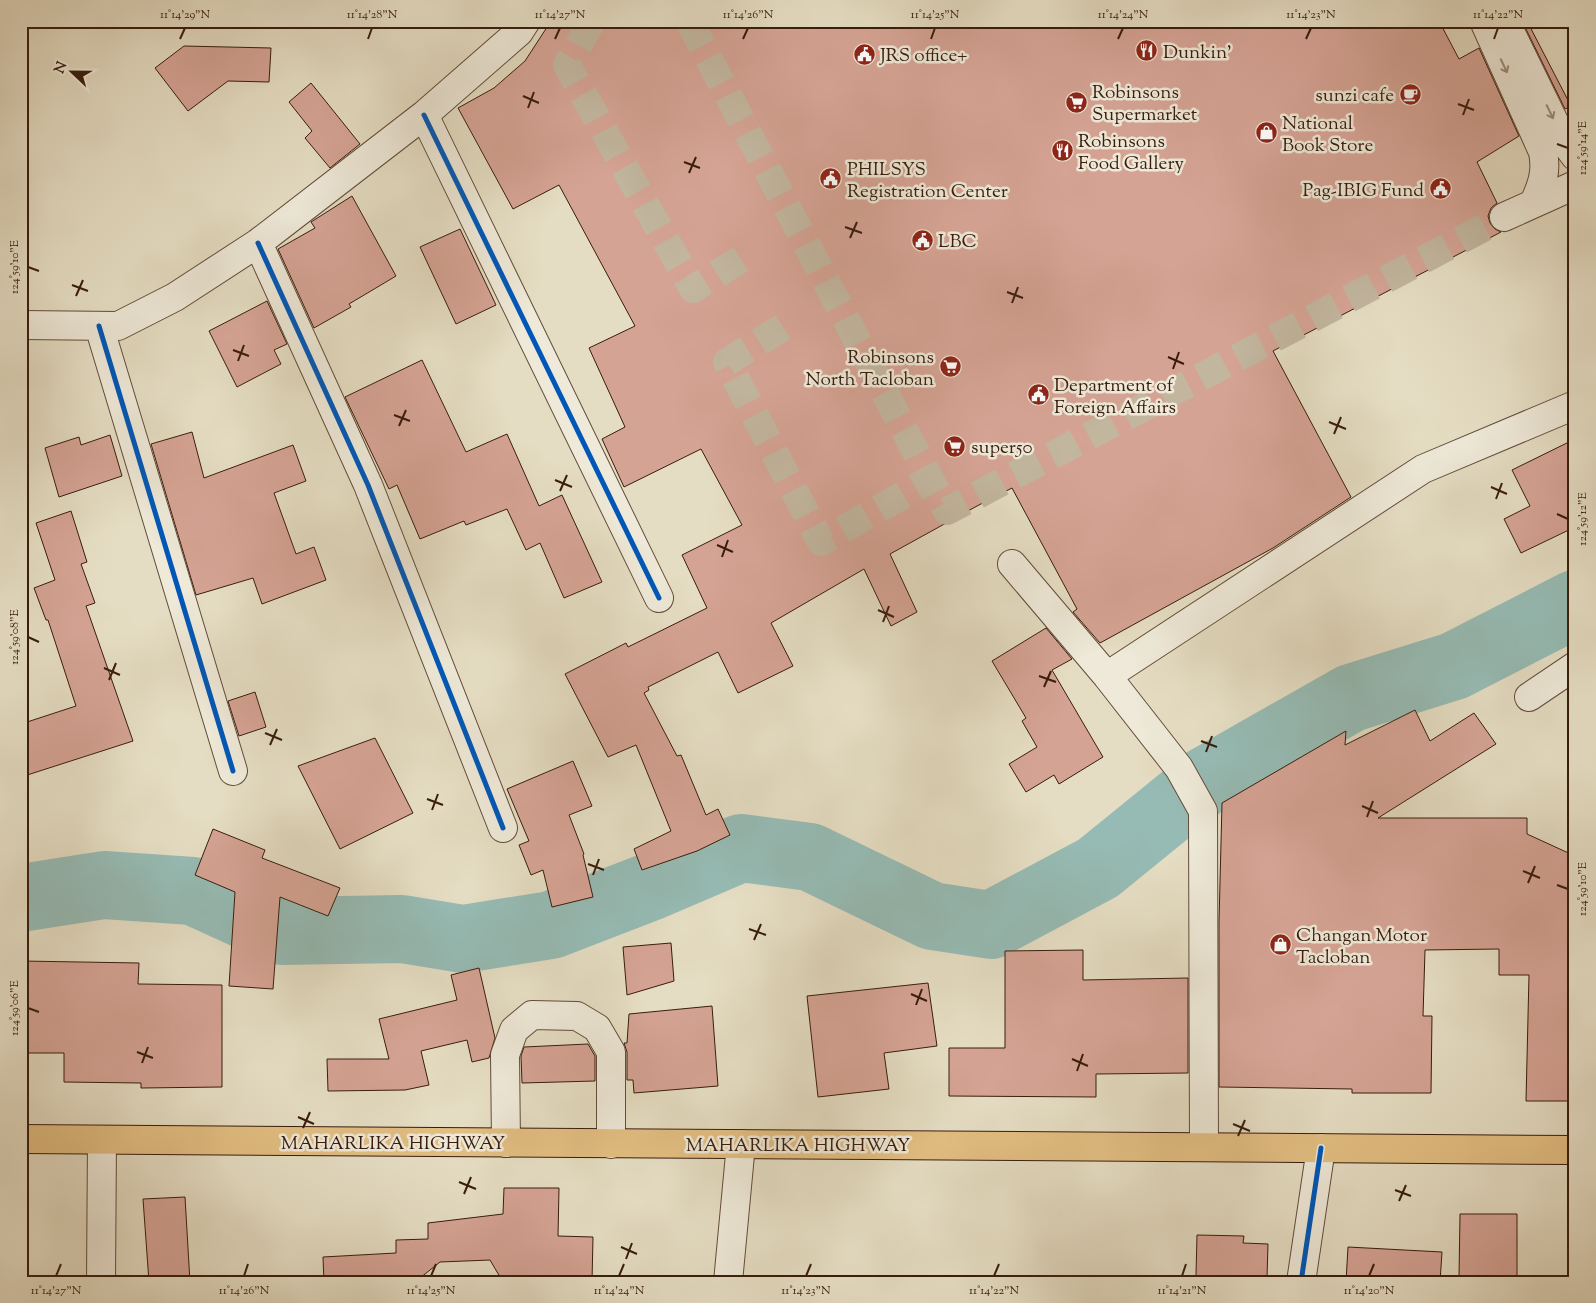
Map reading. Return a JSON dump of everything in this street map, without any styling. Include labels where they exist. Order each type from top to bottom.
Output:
[{"type":"main road","name":"MAHARLIKA HIGHWAY","points":[[21,1139],[1575,1150]]},
{"type":"street","points":[[21,325],[118,326],[175,297],[258,243],[424,115],[519,32],[526,21]]},
{"type":"street","points":[[1484,21],[1543,152],[1546,165],[1544,182],[1534,203]]},
{"type":"street","points":[[1505,21],[1563,140],[1575,156]]},
{"type":"street","points":[[424,115],[659,598]]},
{"type":"street","points":[[1504,217],[1575,185]]},
{"type":"street","points":[[258,243],[368,484],[503,828]]},
{"type":"street","points":[[99,326],[233,772]]},
{"type":"street","points":[[1107,676],[1423,469],[1575,405]]},
{"type":"street","points":[[1012,564],[1107,676],[1178,768],[1203,811],[1204,1147]]},
{"type":"street","points":[[1529,697],[1575,666]]},
{"type":"street","points":[[506,1143],[505,1054],[514,1030],[532,1015],[577,1016],[597,1028],[610,1052],[611,1144]]},
{"type":"street","points":[[101,1282],[102,1140]]},
{"type":"street","points":[[728,1282],[741,1144]]},
{"type":"street","points":[[1301,1282],[1321,1148]]},
{"type":"building","name":"Robinsons North Tacloban","points":[[551,21],[1439,21],[1459,59],[1479,48],[1519,136],[1477,162],[1497,203],[1491,208],[1488,216],[1490,223],[1501,232],[1273,351],[1351,497],[1273,548],[1100,643],[1073,612],[1077,609],[1012,488],[977,506],[890,554],[917,612],[891,626],[864,569],[771,623],[793,666],[738,693],[718,652],[648,687],[649,690],[644,693],[677,756],[681,755],[706,815],[718,809],[730,835],[697,851],[642,870],[634,849],[671,831],[636,745],[608,757],[565,674],[626,643],[628,647],[707,608],[682,555],[742,525],[701,449],[624,487],[602,439],[625,427],[589,348],[635,326],[559,185],[513,209],[458,108],[494,88],[525,61]]},
{"type":"building","points":[[1528,23],[1571,106],[1565,109],[1524,25]]},
{"type":"building","points":[[184,46],[271,48],[269,82],[228,81],[188,111],[155,68]]},
{"type":"building","points":[[311,83],[360,144],[330,168],[305,138],[312,131],[289,102]]},
{"type":"building","points":[[352,196],[396,276],[349,304],[351,307],[314,328],[278,249],[315,228],[311,222]]},
{"type":"building","points":[[460,229],[496,305],[456,324],[420,247]]},
{"type":"building","points":[[267,301],[287,344],[274,350],[281,364],[237,387],[209,331]]},
{"type":"building","points":[[422,360],[466,452],[507,434],[539,506],[562,495],[602,582],[564,598],[540,543],[526,550],[507,509],[466,525],[464,521],[420,539],[397,485],[389,489],[345,397]]},
{"type":"building","points":[[192,432],[204,478],[293,445],[306,481],[274,493],[296,554],[314,547],[326,580],[262,604],[253,578],[196,595],[151,444]]},
{"type":"building","points":[[110,435],[122,476],[59,497],[45,448],[79,437],[81,445]]},
{"type":"building","points":[[1575,439],[1575,527],[1521,553],[1504,519],[1530,506],[1512,470]]},
{"type":"building","points":[[71,511],[87,562],[81,564],[95,603],[86,606],[133,741],[21,777],[21,724],[76,706],[48,620],[46,620],[34,588],[55,580],[36,523]]},
{"type":"building","points":[[1046,628],[1072,659],[1052,670],[1103,757],[1059,784],[1054,775],[1026,792],[1009,764],[1037,747],[1022,721],[1026,718],[992,661]]},
{"type":"building","points":[[255,692],[266,727],[239,736],[228,701]]},
{"type":"building","points":[[1415,710],[1430,741],[1474,713],[1496,744],[1378,818],[1527,818],[1527,834],[1575,856],[1575,1101],[1526,1101],[1529,975],[1499,975],[1499,949],[1425,950],[1423,1016],[1432,1016],[1431,1093],[1352,1093],[1352,1089],[1219,1087],[1219,922],[1222,803],[1346,731],[1345,745]]},
{"type":"building","points":[[375,738],[413,813],[340,849],[298,766]]},
{"type":"building","points":[[573,761],[592,806],[569,815],[584,854],[593,897],[552,907],[543,870],[531,875],[519,845],[529,841],[507,789]]},
{"type":"building","points":[[213,829],[265,850],[262,858],[340,888],[328,916],[280,897],[273,989],[229,986],[235,892],[195,875]]},
{"type":"building","points":[[671,943],[674,981],[627,995],[623,947]]},
{"type":"building","points":[[1083,950],[1083,980],[1188,978],[1188,1073],[1096,1074],[1096,1097],[949,1096],[949,1048],[1005,1048],[1005,951]]},
{"type":"building","points":[[21,961],[139,963],[138,984],[222,985],[222,1087],[141,1088],[141,1083],[64,1082],[64,1053],[21,1053]]},
{"type":"building","points":[[479,968],[495,1038],[489,1058],[472,1062],[467,1040],[421,1051],[429,1085],[405,1090],[328,1091],[327,1059],[389,1059],[379,1019],[457,1000],[451,975]]},
{"type":"building","points":[[928,983],[937,1046],[884,1053],[889,1089],[818,1097],[807,996]]},
{"type":"building","points":[[712,1006],[718,1086],[634,1093],[633,1080],[627,1080],[627,1052],[624,1043],[627,1043],[629,1014]]},
{"type":"building","points":[[588,1044],[595,1056],[595,1081],[522,1083],[521,1056],[524,1047]]},
{"type":"building","points":[[504,1188],[559,1188],[558,1236],[593,1237],[592,1282],[503,1282],[490,1260],[440,1262],[415,1282],[324,1282],[323,1257],[396,1253],[396,1240],[428,1239],[428,1223],[503,1214]]},
{"type":"building","points":[[185,1197],[190,1282],[149,1282],[143,1199]]},
{"type":"building","points":[[1460,1214],[1517,1214],[1517,1277],[1459,1277]]},
{"type":"building","points":[[1197,1235],[1244,1236],[1243,1243],[1268,1244],[1267,1278],[1196,1276]]},
{"type":"building","points":[[1348,1247],[1442,1252],[1440,1282],[1346,1282]]},
{"type":"waterway","points":[[21,898],[104,885],[193,891],[281,931],[402,929],[463,939],[551,925],[652,886],[741,848],[810,857],[932,916],[991,925],[1098,868],[1205,781],[1351,698],[1454,666],[1575,604]]},
{"type":"tunnel","points":[[592,21],[567,65],[693,289],[746,256]]},
{"type":"tunnel","points":[[689,21],[947,511],[1504,217]]},
{"type":"tunnel","points":[[783,327],[727,362],[821,542],[931,479]]},
{"type":"cycle path","points":[[424,115],[659,598]]},
{"type":"cycle path","points":[[258,243],[368,485],[503,828]]},
{"type":"cycle path","points":[[99,326],[233,771]]},
{"type":"cycle path","points":[[1301,1282],[1321,1148]]},
{"type":"place","name":"Dunkin'","points":[[1147,51]]},
{"type":"place","name":"JRS office+","points":[[864,54]]},
{"type":"place","name":"sunzi cafe","points":[[1410,94]]},
{"type":"place","name":"Robinsons Supermarket","points":[[1076,102]]},
{"type":"place","name":"National Book Store","points":[[1266,133]]},
{"type":"place","name":"Robinsons Food Gallery","points":[[1062,151]]},
{"type":"place","name":"PHILSYS Registration Center","points":[[831,179]]},
{"type":"place","name":"Pag-IBIG Fund","points":[[1440,189]]},
{"type":"place","name":"LBC","points":[[922,240]]},
{"type":"place","name":"Robinsons North Tacloban","points":[[950,367]]},
{"type":"place","name":"Department of Foreign Affairs","points":[[1038,395]]},
{"type":"place","name":"super50","points":[[955,446]]},
{"type":"place","name":"Changan Motor Tacloban","points":[[1280,945]]}]
